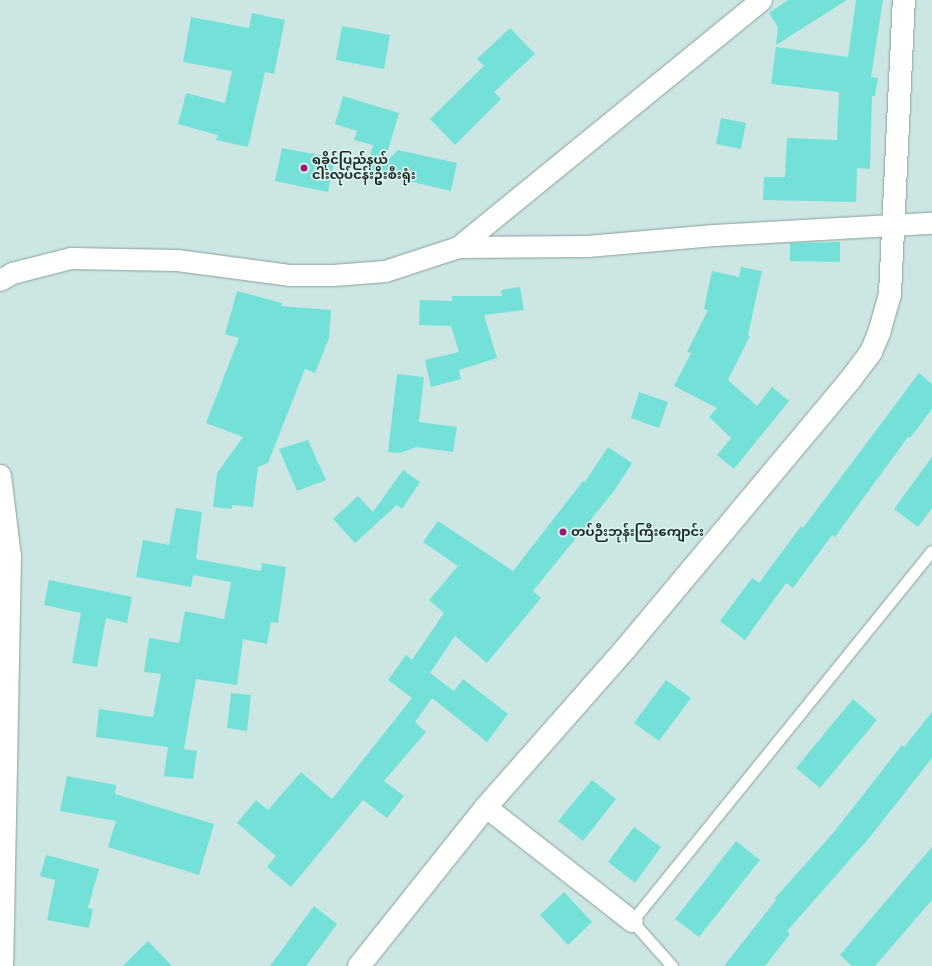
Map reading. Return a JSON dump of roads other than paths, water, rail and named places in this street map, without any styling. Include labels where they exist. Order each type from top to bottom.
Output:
[{"type":"street","points":[[458,247],[761,0]]},
{"type":"street","points":[[359,966],[486,807],[626,648],[861,367],[876,339],[890,294],[904,0]]},
{"type":"street","points":[[0,280],[12,273],[71,258],[177,260],[289,275],[333,275],[385,271],[458,247],[588,246],[893,223],[932,223]]},
{"type":"street","points":[[0,475],[10,556],[4,626],[2,966]]},
{"type":"street","points":[[486,807],[632,921]]},
{"type":"lane","points":[[672,966],[632,921],[932,551]]},
{"type":"place","name":"ရခိုင်ပြည်နယ် ငါးလုပ်ငန်းဦးစီးရုံး","points":[[304,168]]},
{"type":"place","name":"တပ်ဉီးဘုန်းကြီးကျောင်း","points":[[563,532]]}]
